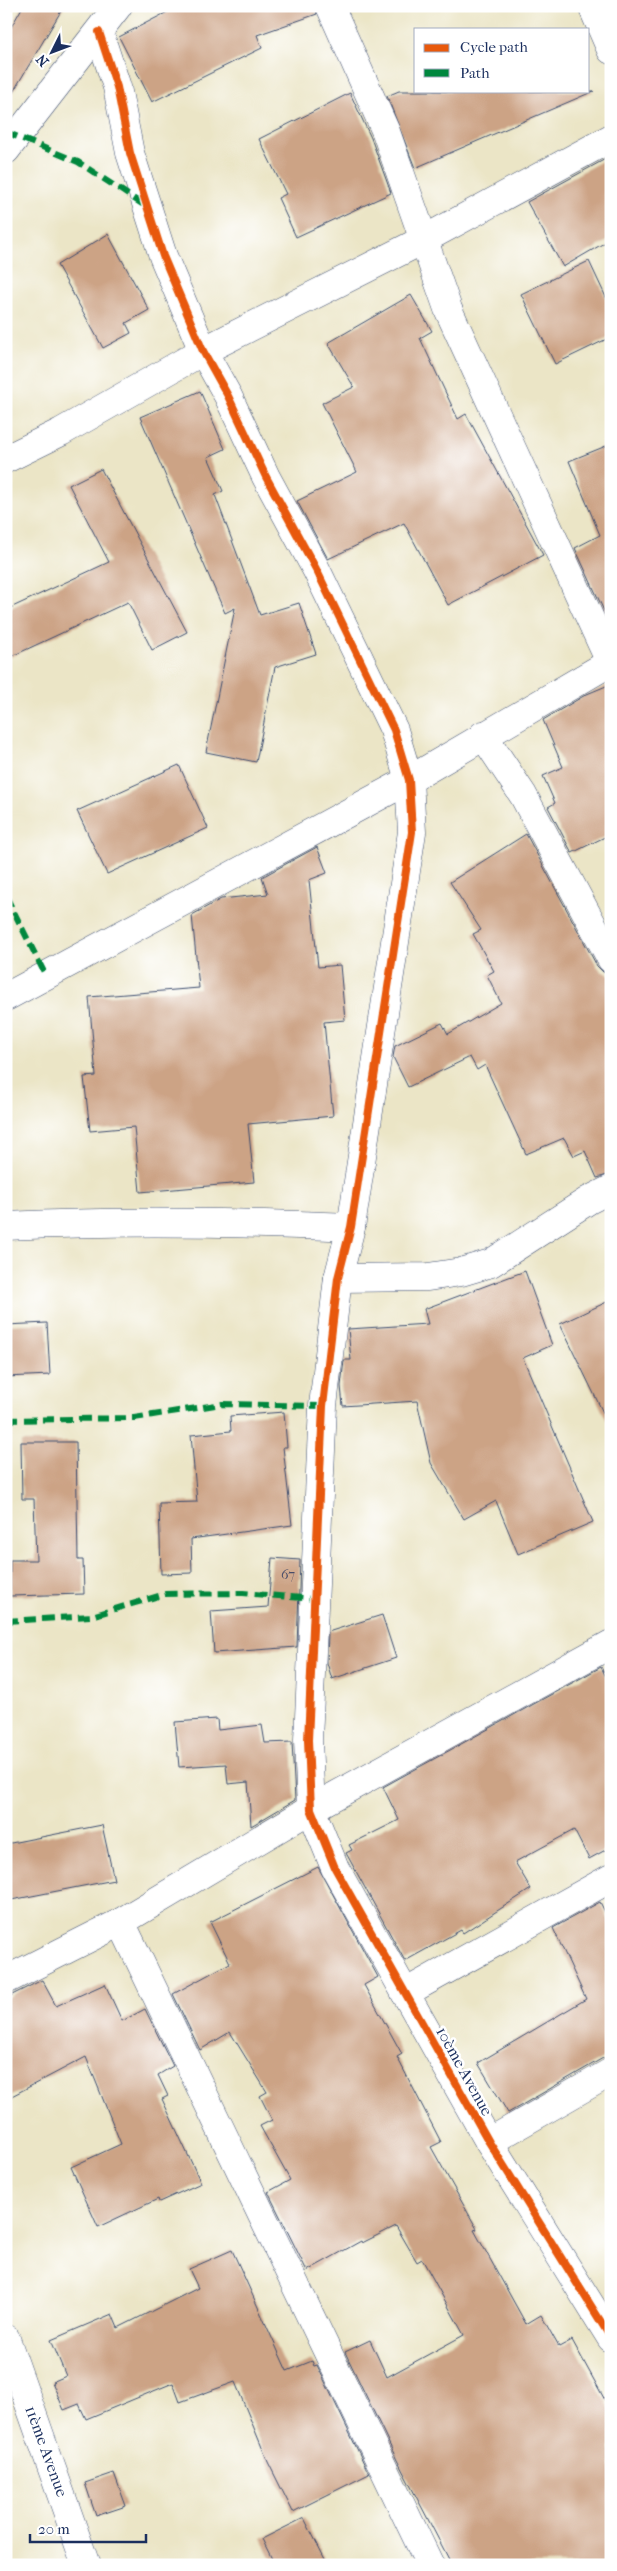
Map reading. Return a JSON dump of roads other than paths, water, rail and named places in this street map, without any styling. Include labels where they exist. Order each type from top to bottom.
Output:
[{"type":"street","points":[[6,150],[118,6]]},
{"type":"street","points":[[6,997],[409,780],[610,662],[448,310],[386,132],[330,6]]},
{"type":"street","points":[[592,6],[611,50]]},
{"type":"street","name":"10ème Avenue","points":[[99,32],[117,87],[130,154],[164,256],[203,351],[228,396],[266,477],[316,569],[394,730],[409,780],[412,832],[351,1227],[338,1278],[323,1406],[308,1740],[311,1809],[335,1868],[488,2142],[611,2338]]},
{"type":"street","points":[[6,459],[61,432],[203,351],[423,240],[611,138]]},
{"type":"street","points":[[483,735],[523,795],[611,959]]},
{"type":"street","points":[[338,1278],[428,1277],[461,1272],[491,1263],[589,1200],[611,1189]]},
{"type":"street","points":[[6,1226],[108,1221],[193,1221],[351,1227]]},
{"type":"street","points":[[6,1980],[121,1922],[311,1809],[611,1644]]},
{"type":"street","points":[[405,1993],[611,1878]]},
{"type":"street","points":[[121,1922],[430,2565]]},
{"type":"street","points":[[488,2142],[611,2072]]},
{"type":"street","name":"11ème Avenue","points":[[8,2349],[86,2565]]}]
